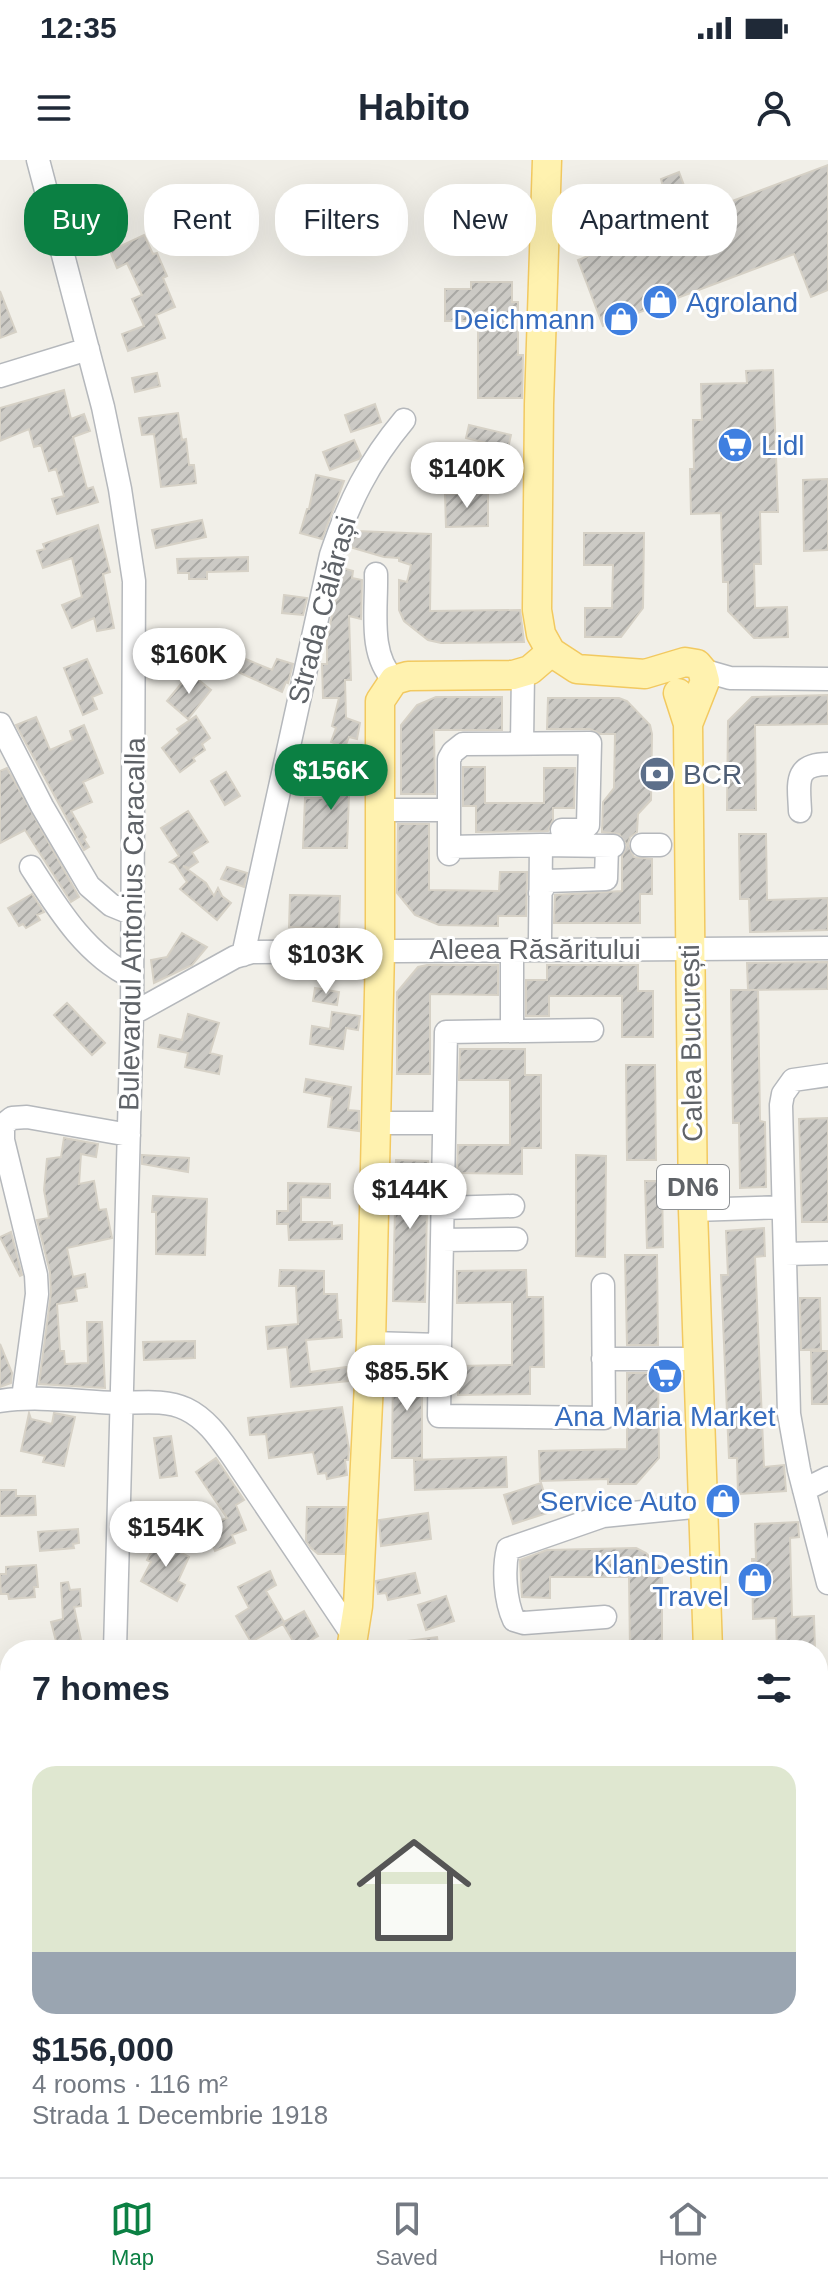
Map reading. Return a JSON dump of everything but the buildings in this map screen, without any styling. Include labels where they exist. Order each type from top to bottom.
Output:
[{"type":"main road","points":[[547,160],[537,610],[541,634],[551,652],[577,669],[645,674],[689,683]]},
{"type":"main road","points":[[352,1640],[371,1343],[380,950],[380,701],[394,680],[408,676],[523,673],[551,652]]},
{"type":"main road","name":"Calea București","points":[[689,683],[693,1210],[708,1640]]},
{"type":"street","name":"Bulevardul Antonius Caracalla","points":[[38,160],[88,349],[120,489],[134,581],[132,1014],[115,1640]]},
{"type":"street","points":[[0,376],[88,349]]},
{"type":"street","name":"Strada Călărași","points":[[243,955],[331,555],[345,513],[363,476],[404,420]]},
{"type":"street","points":[[376,574],[377,645],[382,665],[394,680]]},
{"type":"street","points":[[522,742],[523,673]]},
{"type":"street","points":[[689,683],[730,678],[828,679]]},
{"type":"street","points":[[0,724],[42,806],[89,886],[111,905],[133,914]]},
{"type":"street","points":[[540,893],[547,881],[606,879],[610,846],[541,845],[449,850],[449,759],[453,752],[463,744],[590,743],[588,825],[582,830],[562,830]]},
{"type":"street","points":[[800,811],[799,782],[803,771],[810,765],[828,764]]},
{"type":"street","points":[[379,810],[448,810]]},
{"type":"street","points":[[540,939],[541,845]]},
{"type":"street","points":[[31,867],[63,915],[97,955],[132,977]]},
{"type":"street","name":"Aleea Răsăritului","points":[[243,955],[269,951],[828,948]]},
{"type":"street","points":[[512,950],[512,1031]]},
{"type":"street","points":[[132,1014],[243,955]]},
{"type":"street","points":[[592,1030],[446,1032],[439,1416],[604,1418],[603,1285]]},
{"type":"street","points":[[828,1075],[793,1080],[783,1094],[789,1414],[804,1490],[828,1583]]},
{"type":"street","points":[[23,1398],[37,1294],[36,1275],[3,1140],[3,1125],[12,1118],[27,1117],[129,1135]]},
{"type":"street","points":[[377,1123],[444,1123]]},
{"type":"street","points":[[443,1208],[513,1206]]},
{"type":"street","points":[[693,1210],[783,1207]]},
{"type":"street","points":[[442,1240],[516,1239]]},
{"type":"street","points":[[785,1254],[828,1253]]},
{"type":"street","points":[[371,1343],[440,1345]]},
{"type":"street","points":[[603,1359],[698,1359]]},
{"type":"street","points":[[0,1401],[23,1398],[160,1403],[183,1407],[199,1417],[216,1434],[349,1640]]},
{"type":"street","points":[[804,1490],[828,1478]]},
{"type":"street","points":[[605,1617],[524,1623],[514,1620],[505,1560],[508,1549],[603,1516],[703,1506]]},
{"type":"place","name":"Agroland","points":[[660,302]]},
{"type":"place","name":"Deichmann","points":[[621,319]]},
{"type":"place","name":"Lidl","points":[[735,445]]},
{"type":"place","name":"BCR","points":[[657,774]]},
{"type":"place","name":"Ana Maria Market","points":[[665,1376]]},
{"type":"place","name":"Service Auto","points":[[723,1501]]},
{"type":"place","name":"KlanDestin Travel","points":[[755,1580]]}]
